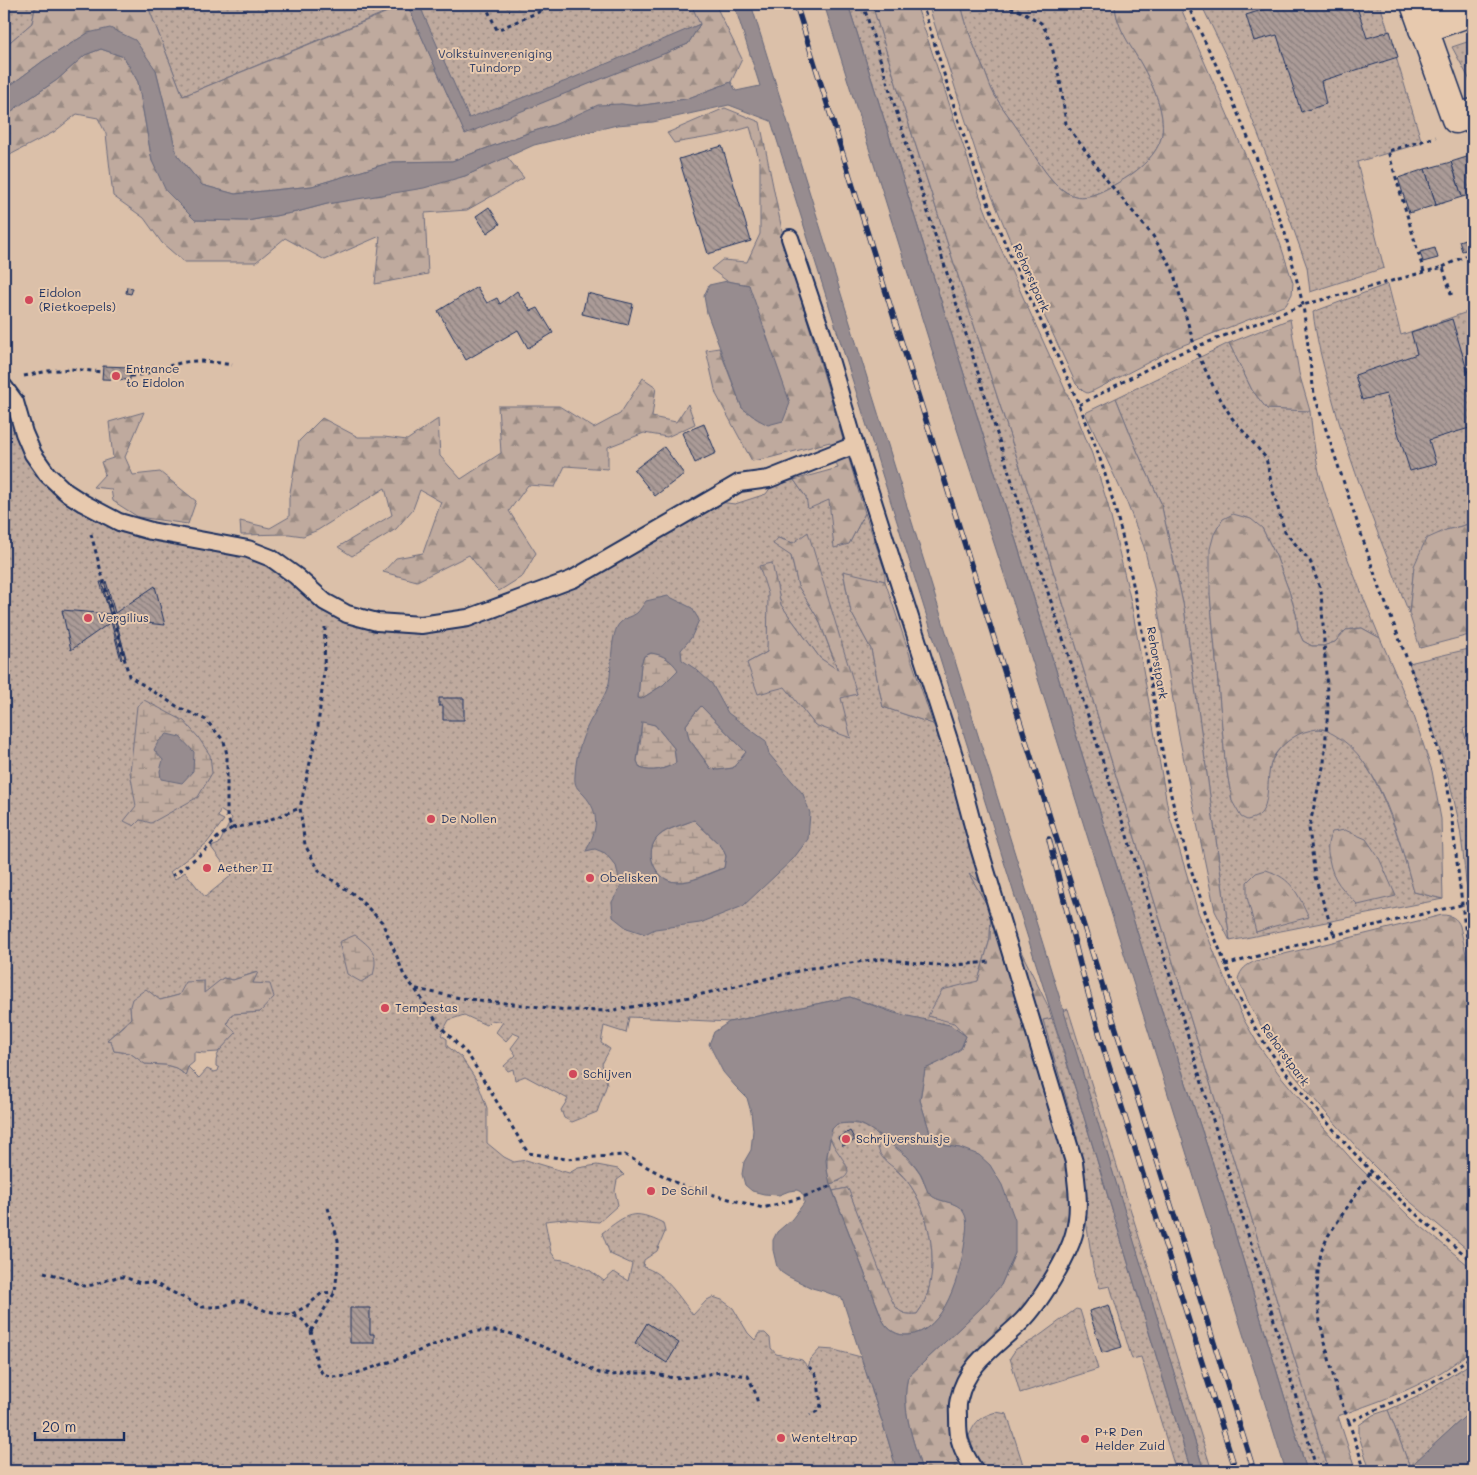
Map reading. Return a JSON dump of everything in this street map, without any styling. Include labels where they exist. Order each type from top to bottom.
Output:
[{"type":"street","points":[[1465,116],[1419,16],[1473,11]]},
{"type":"lane","points":[[790,238],[824,339],[855,445],[956,762],[977,841],[1074,1162],[1079,1197],[1078,1218],[1074,1235],[1065,1257],[1039,1299],[1023,1320],[969,1373],[958,1399],[960,1444],[975,1471]]},
{"type":"lane","points":[[4,387],[15,402],[24,433],[47,474],[66,492],[83,504],[99,513],[151,531],[248,549],[271,558],[296,576],[326,602],[348,614],[377,622],[422,626],[468,618],[573,579],[739,483],[769,479],[855,445]]},
{"type":"path","points":[[485,4],[497,30],[557,4]]},
{"type":"path","points":[[863,4],[1005,459],[1141,879],[1261,1275],[1317,1471]]},
{"type":"path","name":"Rehorstpark","points":[[922,4],[977,175],[995,221],[1079,405],[1114,504],[1138,608],[1165,768],[1176,816],[1198,890],[1226,965],[1255,1028],[1272,1055],[1311,1104],[1401,1200],[1473,1261]]},
{"type":"path","points":[[1003,4],[1025,13],[1041,23],[1046,31],[1061,86],[1066,124],[1109,183],[1153,236],[1172,268],[1195,348],[1214,388],[1232,418],[1266,458],[1285,532],[1310,562],[1320,590],[1328,708],[1324,763],[1309,828],[1315,877],[1334,935]]},
{"type":"path","points":[[1187,4],[1228,90],[1285,233],[1303,305],[1314,394],[1376,578],[1428,714],[1448,788],[1465,928],[1473,964]]},
{"type":"path","points":[[1424,272],[1388,151],[1437,137],[1465,116]]},
{"type":"path","points":[[1079,405],[1170,357],[1303,305],[1443,267],[1473,252]]},
{"type":"path","points":[[1443,267],[1452,297]]},
{"type":"path","points":[[130,376],[140,376],[180,363],[205,360],[232,365]]},
{"type":"path","points":[[22,377],[48,371],[71,369],[102,372]]},
{"type":"path","points":[[83,504],[129,676],[178,707],[206,720],[224,740],[227,755],[227,817],[232,828]]},
{"type":"path","points":[[326,602],[324,671],[318,726],[300,808],[305,845],[320,872],[355,894],[382,922],[404,976],[439,1025],[469,1056],[528,1153],[566,1159],[625,1155],[684,1187],[763,1208],[800,1198],[832,1186]]},
{"type":"path","points":[[172,876],[209,847],[218,837],[232,828],[261,823],[300,808]]},
{"type":"path","points":[[1226,965],[1334,935],[1473,902]]},
{"type":"path","points":[[415,989],[460,998],[567,1010],[608,1011],[690,997],[820,967],[882,960],[946,966],[1013,960]]},
{"type":"path","points":[[1364,1471],[1337,1391],[1320,1322],[1317,1295],[1321,1252],[1328,1236],[1372,1170]]},
{"type":"path","points":[[311,1331],[335,1292],[338,1240],[328,1208]]},
{"type":"path","points":[[44,1272],[60,1276],[83,1286],[116,1277],[124,1277],[140,1283],[150,1282],[158,1285],[202,1307],[215,1307],[235,1301],[244,1301],[266,1311],[292,1315],[305,1322],[311,1331],[316,1364],[322,1373],[331,1377],[348,1376],[474,1331],[495,1331],[509,1333],[571,1358],[599,1373],[612,1375],[651,1373],[673,1378],[720,1372],[748,1376],[758,1404]]},
{"type":"path","points":[[292,1315],[322,1294],[335,1292]]},
{"type":"path","points":[[1349,1422],[1413,1393],[1448,1373],[1473,1354]]},
{"type":"path","points":[[809,1367],[818,1378],[821,1401],[820,1408],[810,1415]]},
{"type":"green space","points":[[4,4],[36,4],[32,23],[4,47]]},
{"type":"green space","points":[[36,4],[147,4],[183,96],[407,4],[465,133],[688,44],[700,24],[691,4],[715,4],[742,59],[731,82],[686,99],[637,106],[621,104],[528,133],[452,161],[392,162],[312,186],[235,194],[202,185],[177,155],[156,70],[88,33],[43,61],[4,90],[4,47],[32,23]]},
{"type":"green space","points":[[147,4],[405,4],[183,96]]},
{"type":"green space","name":"Volkstuinvereniging Tuindorp","points":[[407,4],[691,4],[700,24],[465,134]]},
{"type":"green space","points":[[848,4],[872,4],[902,103],[1045,544],[1329,1471],[1307,1471],[1224,1197],[1157,996]]},
{"type":"green space","points":[[872,4],[916,4],[981,199],[997,240],[1074,409],[1092,454],[1108,505],[1131,602],[1169,815],[1198,912],[1244,1020],[1259,1046],[1279,1074],[1354,1162],[1412,1219],[1473,1269],[1473,1348],[1443,1371],[1409,1389],[1338,1416],[1356,1471],[1329,1471],[1045,544],[902,103]]},
{"type":"green space","points":[[928,4],[961,4],[974,47],[998,100],[1050,178],[1066,192],[1081,197],[1105,190],[1134,173],[1157,149],[1162,134],[1162,117],[1158,100],[1144,69],[1118,22],[1115,4],[1179,4],[1258,184],[1280,243],[1293,283],[1292,294],[1286,305],[1176,348],[1093,391],[1087,393],[1083,391],[1076,384],[1014,250],[983,174]]},
{"type":"green space","points":[[961,4],[1115,4],[1118,21],[1148,76],[1160,109],[1162,134],[1157,149],[1140,167],[1105,190],[1081,197],[1066,192],[1050,178],[994,93],[971,38]]},
{"type":"green space","points":[[1201,4],[1380,4],[1422,143],[1357,162],[1384,268],[1310,292],[1307,267],[1274,175],[1233,70]]},
{"type":"green space","points":[[1473,40],[1473,86],[1452,47]]},
{"type":"green space","points":[[101,49],[124,57],[138,82],[152,161],[195,220],[247,221],[297,212],[327,204],[465,176],[507,157],[524,178],[467,210],[425,213],[428,274],[375,284],[380,236],[325,260],[285,238],[256,262],[184,262],[162,243],[144,218],[113,196],[106,134],[98,118],[77,114],[54,132],[4,158],[4,122],[14,109],[57,80],[85,55]]},
{"type":"green space","points":[[725,108],[760,122],[785,245],[865,513],[849,544],[834,548],[829,500],[808,509],[806,497],[794,480],[838,468],[830,442],[752,461],[716,394],[706,350],[719,348],[742,408],[757,419],[749,285],[727,281],[711,269],[722,260],[747,262],[760,234],[760,162],[750,127],[721,135],[674,143],[667,133]]},
{"type":"green space","points":[[1388,284],[1401,335],[1473,310],[1473,523],[1446,530],[1414,566],[1409,613],[1346,444],[1322,358],[1313,312]]},
{"type":"green space","points":[[1290,319],[1299,373],[1310,411],[1267,409],[1252,390],[1229,343]]},
{"type":"green space","points":[[1229,343],[1252,390],[1267,409],[1310,411],[1317,461],[1324,490],[1357,583],[1380,638],[1362,628],[1346,630],[1335,642],[1323,646],[1312,646],[1303,641],[1298,630],[1296,614],[1289,591],[1276,556],[1262,528],[1210,594],[1225,760],[1232,801],[1268,779],[1273,759],[1279,749],[1290,739],[1302,732],[1325,730],[1345,741],[1363,761],[1378,787],[1401,846],[1414,892],[1443,899],[1230,941],[1184,608],[1161,503],[1116,398]],"holes":[[[1256,873],[1274,926],[1256,932]]]},
{"type":"green space","points":[[643,378],[656,387],[652,417],[676,422],[688,404],[695,424],[667,437],[644,433],[608,447],[608,469],[565,466],[555,487],[528,485],[509,511],[536,553],[523,576],[499,591],[469,555],[417,581],[383,572],[396,558],[423,553],[441,502],[420,490],[413,509],[396,529],[352,556],[338,547],[392,515],[385,488],[318,530],[303,536],[289,534],[241,535],[240,521],[270,528],[289,517],[289,498],[299,441],[322,418],[358,437],[384,437],[407,440],[438,419],[440,456],[461,479],[501,453],[498,406],[559,406],[594,428],[620,414]]},
{"type":"green space","points":[[1116,398],[1161,503],[1184,608],[1230,941],[1215,911],[1179,736],[1155,592],[1144,547],[1127,503],[1085,413]]},
{"type":"green space","points":[[4,399],[80,507],[264,561],[354,622],[479,619],[719,502],[735,504],[766,494],[771,487],[794,480],[806,497],[829,500],[849,544],[865,513],[885,571],[885,581],[843,572],[851,612],[871,649],[883,707],[933,724],[946,751],[987,887],[970,875],[991,912],[990,939],[978,981],[966,1036],[850,997],[729,1022],[629,1017],[626,1033],[604,1026],[601,1043],[610,1049],[602,1064],[607,1084],[597,1112],[572,1122],[564,1118],[561,1110],[568,1099],[525,1076],[515,1080],[513,1069],[508,1071],[504,1066],[516,1055],[511,1048],[520,1036],[513,1033],[506,1041],[496,1032],[503,1022],[491,1020],[486,1025],[464,1015],[449,1020],[441,1035],[447,1039],[447,1046],[461,1057],[477,1081],[487,1108],[487,1143],[504,1157],[514,1162],[526,1160],[569,1173],[578,1168],[597,1165],[618,1169],[624,1175],[617,1180],[615,1191],[618,1205],[599,1222],[564,1219],[545,1221],[551,1252],[556,1259],[570,1261],[582,1266],[604,1281],[614,1272],[628,1281],[632,1264],[610,1254],[602,1233],[618,1221],[631,1215],[653,1218],[663,1223],[665,1232],[657,1251],[644,1260],[643,1267],[658,1274],[665,1280],[693,1315],[707,1300],[713,1297],[722,1300],[733,1308],[748,1333],[755,1340],[759,1333],[765,1333],[770,1338],[771,1348],[776,1354],[802,1360],[808,1367],[811,1359],[820,1349],[834,1350],[861,1357],[897,1471],[4,1471]],"holes":[[[780,538],[793,543],[857,694],[841,697],[815,725],[785,686],[747,663],[767,652],[772,565],[781,605],[820,658],[838,671],[819,620],[798,586],[791,556]],[[220,810],[232,818],[219,844],[211,847],[232,875],[205,897],[185,872],[175,879],[170,872],[207,843],[224,820],[218,817]],[[257,972],[252,983],[260,1012],[232,1014],[227,1023],[236,1033],[219,1051],[216,1060],[216,1066],[219,1068],[218,1071],[214,1072],[207,1069],[199,1078],[188,1067],[185,1075],[176,1068],[166,1065],[145,1064],[130,1053],[114,1051],[111,1041],[107,1040],[131,1018],[130,1006],[179,995],[204,981],[204,994],[223,978],[233,980]]]},
{"type":"green space","points":[[144,412],[125,457],[133,475],[160,472],[196,501],[188,524],[138,517],[113,501],[111,489],[93,487],[105,474],[101,462],[113,458],[109,422]]},
{"type":"green space","points":[[1233,514],[1251,519],[1262,528],[1276,556],[1289,591],[1296,614],[1298,630],[1303,641],[1312,646],[1323,646],[1335,642],[1346,630],[1362,628],[1380,638],[1414,716],[1432,771],[1441,819],[1443,899],[1414,892],[1395,827],[1376,782],[1364,762],[1350,746],[1325,730],[1315,729],[1303,732],[1283,745],[1275,754],[1269,772],[1265,805],[1258,816],[1247,820],[1241,817],[1232,801],[1225,760],[1210,594],[1210,549],[1214,534],[1223,519]]},
{"type":"green space","points":[[1473,523],[1473,634],[1420,648],[1409,613],[1414,566],[1426,539],[1446,530]]},
{"type":"green space","points":[[808,532],[857,694],[841,698],[851,738],[815,725],[785,687],[758,694],[747,663],[767,652],[768,594],[759,566],[772,563],[781,605],[820,658],[838,670],[819,620],[798,586],[791,556],[773,544],[778,538],[793,543]]},
{"type":"green space","points":[[843,571],[885,581],[933,724],[883,707],[871,649],[851,612]]},
{"type":"green space","points":[[1473,648],[1473,725],[1463,729],[1473,763],[1473,893],[1466,883],[1463,850],[1454,798],[1430,720],[1409,663]]},
{"type":"green space","points":[[652,653],[667,658],[679,670],[663,685],[641,699],[638,698],[641,664],[644,656]]},
{"type":"green space","points":[[144,700],[184,721],[210,755],[212,773],[198,797],[151,823],[140,820],[134,826],[124,821],[136,806],[130,772],[137,706]]},
{"type":"green space","points":[[701,706],[746,752],[733,768],[711,769],[689,739],[686,725]]},
{"type":"green space","points":[[641,721],[655,725],[674,748],[676,763],[658,770],[640,768],[637,761],[641,738]]},
{"type":"green space","points":[[694,820],[722,847],[726,856],[724,868],[688,881],[676,882],[669,880],[657,871],[653,864],[651,857],[654,842],[667,831]]},
{"type":"green space","points":[[1345,830],[1366,839],[1379,858],[1396,896],[1358,905],[1339,885],[1331,867],[1328,845],[1332,832]]},
{"type":"green space","points":[[1266,870],[1288,882],[1297,894],[1309,917],[1256,932],[1247,897],[1247,882],[1256,873]]},
{"type":"green space","points":[[969,874],[1004,899],[1014,937],[1048,1006],[1052,1018],[1043,1020],[1074,1126],[1078,1149],[1067,1236],[1036,1296],[952,1403],[953,1448],[963,1471],[922,1471],[907,1413],[906,1389],[908,1377],[983,1306],[1001,1285],[1015,1253],[960,1148],[947,1146],[931,1136],[920,1100],[925,1069],[961,1049],[966,1036],[954,1023],[928,1016],[942,990],[978,981],[990,939],[991,912]]},
{"type":"green space","points":[[1442,915],[1453,918],[1460,926],[1473,987],[1473,1254],[1407,1199],[1370,1162],[1320,1106],[1272,1045],[1249,1004],[1238,979],[1244,968],[1256,961]]},
{"type":"green space","points":[[355,935],[369,947],[375,961],[373,975],[361,982],[347,974],[339,942]]},
{"type":"green space","points":[[258,972],[253,983],[270,984],[274,997],[260,1012],[232,1014],[227,1023],[236,1033],[218,1052],[194,1052],[194,1062],[188,1067],[185,1076],[176,1068],[166,1065],[145,1064],[130,1053],[114,1051],[111,1041],[107,1040],[131,1019],[130,1006],[132,999],[146,989],[160,1000],[179,995],[186,982],[204,981],[204,993],[223,978],[233,980]]},
{"type":"green space","points":[[1068,1009],[1212,1471],[1204,1471],[1063,1011]]},
{"type":"green space","points":[[1052,1018],[1077,1094],[1191,1471],[1176,1471],[1141,1357],[1132,1359],[1110,1286],[1100,1288],[1093,1267],[1085,1214],[1043,1020]]},
{"type":"green space","points":[[849,1123],[865,1126],[878,1135],[881,1152],[885,1159],[912,1188],[925,1217],[932,1251],[932,1269],[925,1301],[917,1314],[905,1314],[895,1306],[887,1292],[849,1191],[847,1188],[833,1191],[830,1184],[840,1181],[836,1150],[830,1138],[832,1129],[837,1124]]},
{"type":"green space","points":[[878,1135],[911,1161],[920,1173],[930,1194],[939,1200],[957,1206],[965,1214],[967,1221],[963,1257],[955,1286],[948,1300],[932,1324],[921,1332],[908,1335],[900,1335],[894,1332],[883,1321],[833,1191],[847,1188],[849,1191],[895,1306],[905,1314],[917,1314],[925,1301],[930,1285],[932,1251],[929,1233],[919,1201],[912,1188],[902,1175],[880,1155]]},
{"type":"green space","points":[[830,1138],[845,1163],[848,1172],[843,1178],[830,1184],[827,1161]]},
{"type":"green space","points":[[1076,1309],[1080,1310],[1098,1369],[1020,1393],[1010,1358],[1016,1349],[1035,1339]]},
{"type":"green space","points":[[1473,1362],[1473,1409],[1410,1467],[1388,1410],[1415,1398]]},
{"type":"green space","points":[[1388,1410],[1410,1467],[1405,1471],[1370,1471],[1359,1436],[1359,1425],[1373,1415]]},
{"type":"green space","points":[[996,1412],[1007,1414],[1025,1471],[980,1471],[969,1436],[979,1420]]},
{"type":"shaded area","points":[[407,4],[419,4],[469,118],[566,81],[700,24],[688,44],[465,134]]},
{"type":"shaded area","points":[[734,4],[751,4],[1065,1015],[1204,1471],[1191,1471],[1077,1094],[771,121],[729,105],[653,122],[617,125],[534,145],[465,176],[424,188],[327,204],[297,212],[247,221],[195,220],[166,191],[152,161],[138,82],[124,57],[101,49],[85,55],[57,80],[14,109],[4,122],[4,90],[43,61],[88,33],[110,28],[135,40],[156,70],[177,155],[202,185],[235,194],[312,186],[392,162],[452,161],[554,125],[598,105],[621,104],[637,106],[686,99],[731,82],[736,91],[760,86]]},
{"type":"shaded area","points":[[824,4],[848,4],[1157,996],[1224,1197],[1307,1471],[1286,1471]]},
{"type":"shaded area","points":[[727,281],[749,285],[790,403],[783,421],[768,425],[742,408],[707,313],[704,296],[709,285]]},
{"type":"shaded area","points":[[668,596],[692,608],[699,620],[691,638],[681,650],[682,660],[697,670],[712,684],[728,713],[766,741],[769,754],[803,794],[810,813],[808,839],[793,859],[743,906],[700,923],[655,929],[645,934],[627,928],[613,917],[612,902],[621,886],[616,866],[605,853],[595,849],[586,851],[593,836],[596,822],[593,809],[576,786],[575,779],[577,759],[583,736],[605,695],[609,683],[614,634],[622,621],[637,613],[646,601]],"holes":[[[651,653],[660,655],[670,661],[678,670],[663,685],[641,699],[638,698],[641,664],[644,656]],[[701,706],[746,752],[733,768],[711,769],[689,739],[686,725]],[[642,722],[655,725],[674,748],[676,763],[663,769],[649,770],[640,768],[637,761]],[[694,820],[722,847],[726,856],[724,868],[682,882],[669,880],[662,876],[653,864],[651,857],[652,849],[654,842],[659,836],[675,827]]]},
{"type":"shaded area","points":[[167,734],[180,737],[194,752],[193,771],[182,783],[161,779],[160,771],[163,760],[154,750],[158,742]]},
{"type":"shaded area","points":[[850,997],[894,1013],[950,1025],[966,1036],[961,1048],[942,1061],[925,1069],[920,1100],[931,1136],[947,1146],[960,1148],[979,1155],[990,1165],[1002,1185],[1015,1220],[1015,1253],[1001,1285],[983,1306],[908,1377],[906,1389],[907,1413],[922,1471],[897,1471],[842,1298],[812,1288],[787,1276],[777,1267],[773,1240],[777,1232],[792,1219],[804,1203],[804,1197],[797,1190],[779,1195],[764,1194],[752,1191],[745,1185],[742,1174],[744,1162],[751,1150],[753,1130],[751,1112],[747,1098],[723,1072],[709,1044],[714,1032],[729,1022]],"holes":[[[850,1123],[864,1126],[904,1153],[921,1174],[928,1192],[937,1199],[958,1206],[965,1215],[967,1224],[965,1241],[955,1283],[941,1312],[932,1324],[921,1332],[900,1335],[890,1330],[883,1321],[830,1184],[826,1160],[832,1129],[837,1124]]]},
{"type":"shaded area","points":[[1473,1409],[1473,1471],[1405,1471]]},
{"type":"building","points":[[1281,4],[1356,4],[1367,38],[1390,31],[1398,57],[1321,81],[1326,104],[1301,112],[1277,35],[1254,41],[1246,15]]},
{"type":"building","points":[[722,146],[751,241],[708,254],[679,159]]},
{"type":"building","points":[[1473,155],[1473,194],[1462,197],[1451,162]]},
{"type":"building","points":[[1451,162],[1462,197],[1436,205],[1425,169]]},
{"type":"building","points":[[1425,169],[1436,205],[1409,213],[1398,178]]},
{"type":"building","points":[[489,207],[500,224],[487,233],[476,216]]},
{"type":"building","points":[[1473,236],[1473,248],[1462,251],[1459,241]]},
{"type":"building","points":[[1435,248],[1438,258],[1423,262],[1420,252]]},
{"type":"building","points":[[127,287],[133,288],[131,294],[126,293]]},
{"type":"building","points":[[477,287],[487,303],[497,298],[500,304],[517,291],[531,311],[538,308],[553,333],[528,348],[518,330],[466,360],[438,311]]},
{"type":"building","points":[[587,293],[633,304],[628,325],[582,314]]},
{"type":"building","points":[[1452,319],[1473,390],[1473,427],[1429,440],[1436,464],[1410,471],[1386,394],[1362,400],[1355,375],[1417,354],[1411,332]]},
{"type":"building","name":"Entrance to Eidolon","points":[[103,366],[130,367],[130,380],[102,379]]},
{"type":"building","points":[[704,424],[716,453],[695,463],[682,433]]},
{"type":"building","points":[[664,447],[684,474],[655,496],[634,470]]},
{"type":"building","name":"Vergilius","points":[[104,581],[106,581],[115,613],[155,586],[165,625],[116,620],[126,658],[125,658]]},
{"type":"building","name":"Vergilius","points":[[100,582],[102,582],[122,659],[121,660],[111,622],[71,650],[62,610],[110,614]]},
{"type":"building","points":[[439,698],[464,698],[464,720],[443,720],[443,706],[439,706]]},
{"type":"building","points":[[1473,730],[1473,745],[1468,731]]},
{"type":"building","name":"Schrijvershuisje","points":[[850,1131],[855,1140],[843,1146],[838,1138]]},
{"type":"building","points":[[1109,1305],[1122,1347],[1102,1353],[1089,1311]]},
{"type":"building","points":[[350,1308],[370,1308],[370,1334],[374,1334],[374,1343],[350,1343]]},
{"type":"building","points":[[647,1323],[679,1343],[667,1363],[635,1343]]},
{"type":"railway","points":[[796,4],[1254,1471]]},
{"type":"railway","points":[[1049,839],[1080,964],[1104,1050],[1236,1471]]},
{"type":"place","name":"Eidolon (Rietkoepels)","points":[[29,300]]},
{"type":"place","name":"Entrance to Eidolon","points":[[116,376]]},
{"type":"place","name":"Vergilius","points":[[88,618]]},
{"type":"place","name":"De Nollen","points":[[431,819]]},
{"type":"place","name":"Aether II","points":[[207,868]]},
{"type":"place","name":"Obelisken","points":[[590,878]]},
{"type":"place","name":"Tempestas","points":[[385,1008]]},
{"type":"place","name":"Schijven","points":[[573,1074]]},
{"type":"place","name":"Schrijvershuisje","points":[[846,1139]]},
{"type":"place","name":"De Schil","points":[[651,1191]]},
{"type":"place","name":"Wenteltrap","points":[[781,1438]]},
{"type":"place","name":"P+R Den Helder Zuid","points":[[1085,1439]]}]
